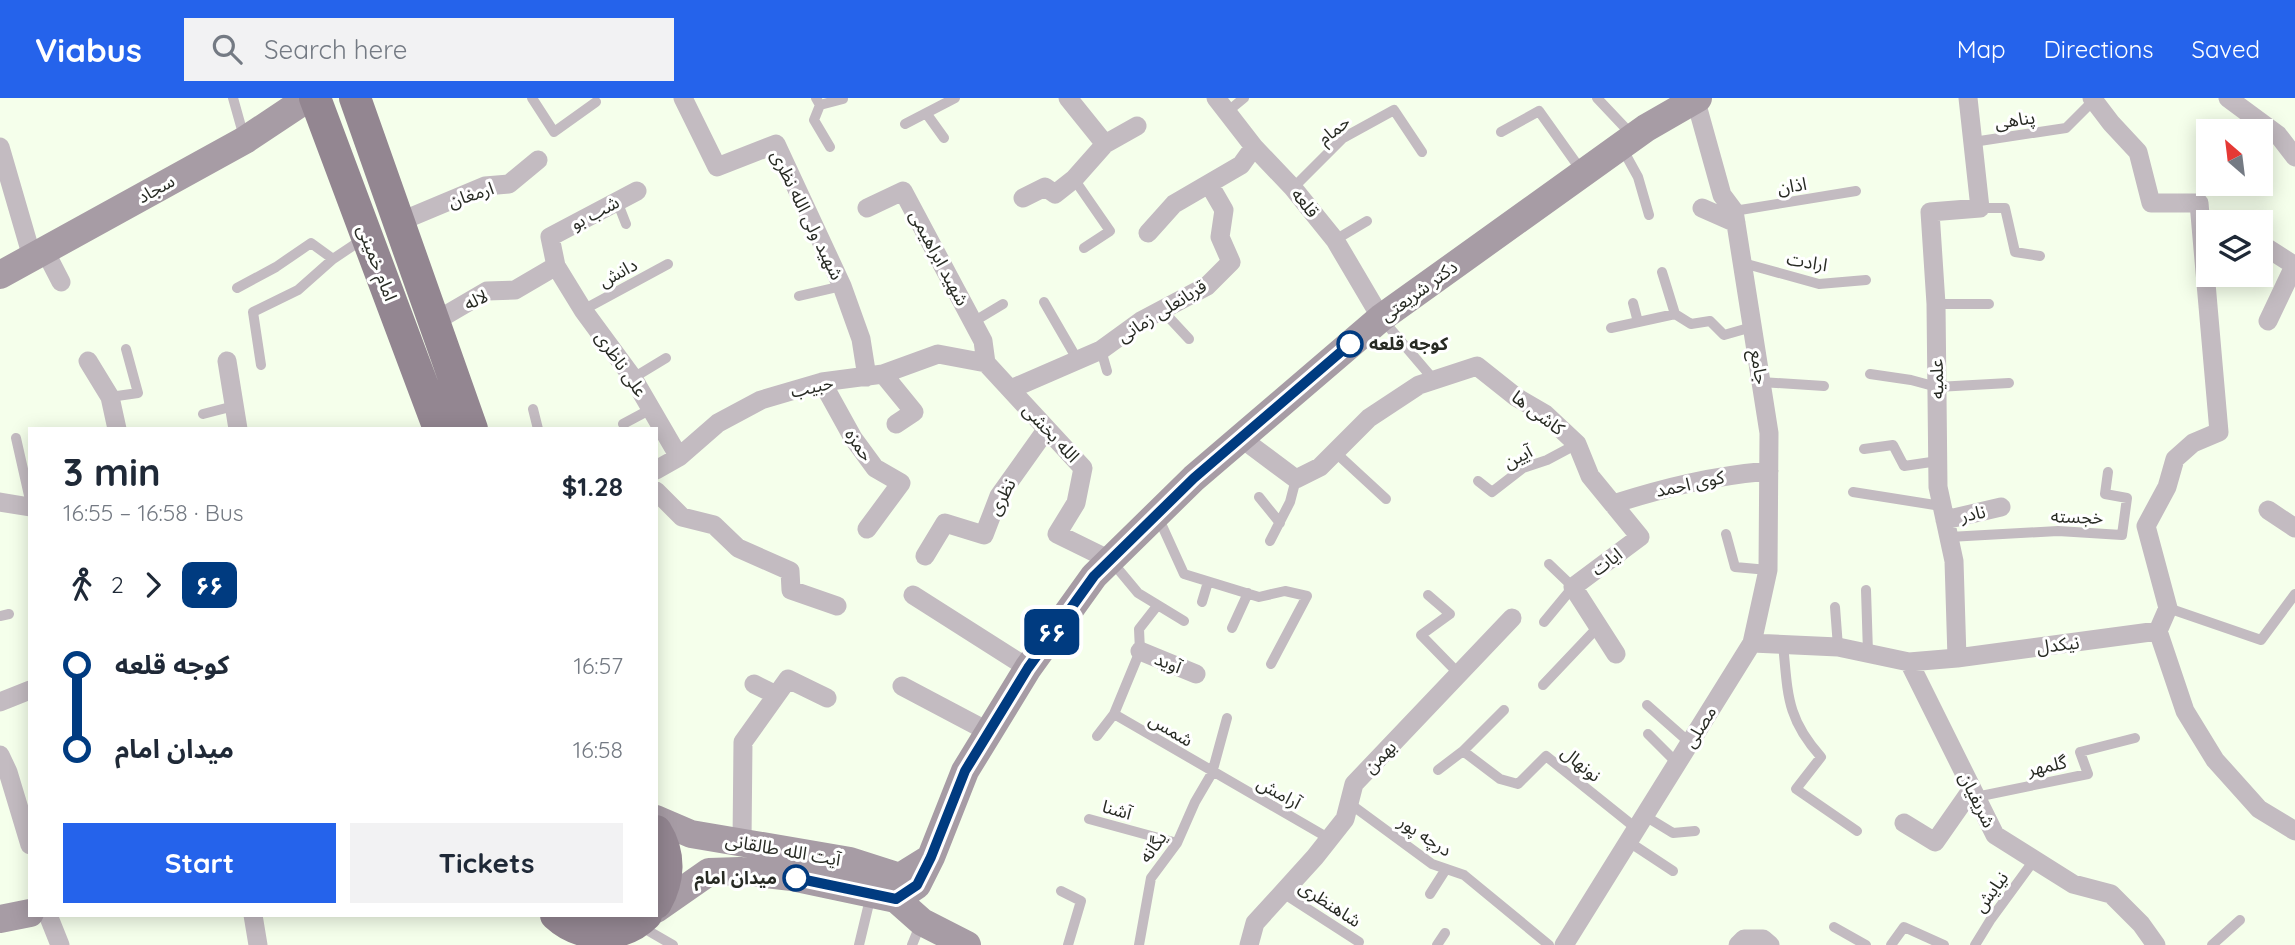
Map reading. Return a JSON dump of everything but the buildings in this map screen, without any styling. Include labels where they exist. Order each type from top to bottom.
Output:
[{"type":"main road","name":"سجاد","points":[[0,275],[245,141],[309,98]]},
{"type":"main road","name":"امام خمینی","points":[[314,98],[438,427]]},
{"type":"main road","name":"امام خمینی","points":[[355,98],[471,427]]},
{"type":"main road","name":"دکتر شریعتی","points":[[931,857],[965,771],[1028,668],[1094,576],[1110,560],[1194,478],[1381,318],[1627,142],[1696,99]]},
{"type":"main road","name":"آیت الله طالقانی","points":[[658,820],[691,834],[850,861],[900,877],[931,857]]},
{"type":"main road","points":[[658,834],[667,862],[666,883],[658,895]]},
{"type":"main road","points":[[931,857],[917,885],[884,897],[917,933],[967,945]]},
{"type":"main road","name":"آیت الله طالقانی","points":[[658,908],[709,872],[740,871],[792,877],[884,897]]},
{"type":"main road","points":[[0,919],[28,913]]},
{"type":"main road","points":[[555,917],[569,945]]},
{"type":"main road","points":[[556,917],[584,932],[606,933],[641,920]]},
{"type":"street","name":"شهید ولی الله نظری","points":[[684,98],[717,167],[776,144],[842,286],[875,375]]},
{"type":"street","points":[[1068,98],[1105,144]]},
{"type":"street","points":[[1968,98],[1980,208]]},
{"type":"street","points":[[2228,98],[2278,135],[2295,158]]},
{"type":"street","name":"جامع","points":[[1696,99],[1721,195],[1735,217],[1769,433],[1768,570],[1752,643]]},
{"type":"street","points":[[2092,100],[2138,152],[2151,203],[2199,202],[2219,432],[2193,443],[2175,460],[2167,487],[2146,526],[2168,608],[2158,631],[2185,711],[2215,760],[2259,809],[2295,831]]},
{"type":"street","name":"قلعه","points":[[1221,105],[1335,240],[1381,318]]},
{"type":"street","points":[[1023,198],[1045,187],[1055,194],[1074,179],[1105,144],[1137,126]]},
{"type":"street","points":[[0,147],[39,254],[61,282]]},
{"type":"street","points":[[1148,233],[1174,204],[1241,165],[1254,147]]},
{"type":"street","name":"ارمغان","points":[[399,222],[485,186],[509,184],[538,160]]},
{"type":"street","name":"قربانعلی زمانی","points":[[1011,389],[1101,350],[1141,321],[1206,286],[1231,262],[1220,237],[1224,210],[1209,184]]},
{"type":"street","name":"شب بو","points":[[556,265],[550,237],[637,191]]},
{"type":"street","name":"شهید ابراهیمی","points":[[867,208],[903,191],[983,341],[986,363]]},
{"type":"street","points":[[1702,208],[1735,217]]},
{"type":"street","name":"علمیه","points":[[1957,658],[1954,561],[1938,487],[1936,304],[1930,212],[1980,208]]},
{"type":"street","points":[[2268,321],[2295,265],[2273,251]]},
{"type":"street","points":[[556,265],[583,310]]},
{"type":"street","name":"لاله","points":[[434,322],[487,291],[515,290],[556,265]]},
{"type":"street","name":"علی ناظری","points":[[583,310],[633,378],[679,457]]},
{"type":"street","name":"حبیب","points":[[658,469],[679,457],[718,423],[761,400],[822,382],[875,375],[938,354],[986,363]]},
{"type":"street","points":[[88,361],[110,397],[117,427]]},
{"type":"street","points":[[227,361],[238,427]]},
{"type":"street","name":"الله بخشی","points":[[986,363],[1083,468],[1076,503],[1057,534],[1110,560]]},
{"type":"street","name":"کاشی ها","points":[[1296,478],[1320,467],[1369,418],[1419,385],[1477,366],[1516,397],[1545,414],[1577,444],[1590,477],[1640,537]]},
{"type":"street","points":[[875,375],[914,412],[896,424]]},
{"type":"street","name":"حمزه","points":[[822,382],[853,438],[875,468],[901,483],[866,529]]},
{"type":"street","name":"نظری","points":[[925,555],[945,523],[984,536],[999,496],[1046,430]]},
{"type":"street","points":[[1241,438],[1296,478]]},
{"type":"street","name":"کوی احمد","points":[[1613,504],[1660,489],[1717,476],[1769,471]]},
{"type":"street","points":[[658,493],[682,517],[714,525],[738,548],[790,571],[791,590],[837,606]]},
{"type":"street","points":[[0,502],[28,507]]},
{"type":"street","name":"نادر","points":[[1945,521],[2001,508]]},
{"type":"street","points":[[2268,510],[2295,528]]},
{"type":"street","name":"ایات","points":[[1616,654],[1573,587],[1640,537]]},
{"type":"street","points":[[913,595],[1028,668]]},
{"type":"street","name":"بهمن","points":[[1249,945],[1255,923],[1345,819],[1354,784],[1512,618]]},
{"type":"street","name":"نیکدل","points":[[1957,658],[2158,631]]},
{"type":"street","points":[[1752,643],[1838,647],[1909,662],[1957,658]]},
{"type":"street","name":"مصلی","points":[[1564,945],[1752,643]]},
{"type":"street","name":"آوید","points":[[1140,651],[1196,674]]},
{"type":"street","name":"شریفیان","points":[[1909,662],[1994,835],[2073,884],[2111,894],[2141,923],[2156,945]]},
{"type":"street","points":[[742,842],[743,742],[788,679],[827,698]]},
{"type":"street","points":[[754,684],[776,695]]},
{"type":"street","points":[[902,686],[989,732]]},
{"type":"street","points":[[0,702],[28,691]]},
{"type":"street","points":[[3,767],[28,839]]},
{"type":"street","points":[[1904,823],[1935,842],[1974,793]]},
{"type":"street","points":[[49,917],[60,945]]},
{"type":"street","points":[[253,917],[258,945]]},
{"type":"street","points":[[1738,945],[1744,939],[1763,939],[1770,945]]},
{"type":"lane","points":[[233,98],[245,141]]},
{"type":"lane","points":[[532,98],[554,132],[596,102]]},
{"type":"lane","points":[[905,124],[956,98]]},
{"type":"lane","points":[[1221,105],[1244,98]]},
{"type":"lane","points":[[1597,98],[1627,142],[1649,215]]},
{"type":"lane","points":[[830,148],[814,120],[818,101],[843,99]]},
{"type":"lane","name":"پناهی","points":[[1973,142],[2066,128],[2092,100]]},
{"type":"lane","name":"حمام","points":[[1293,188],[1343,138],[1394,110],[1422,152]]},
{"type":"lane","points":[[1501,132],[1539,111],[1583,173]]},
{"type":"lane","points":[[926,113],[944,138]]},
{"type":"lane","points":[[1074,179],[1110,231],[1084,247]]},
{"type":"lane","name":"اذان","points":[[1735,217],[1856,191]]},
{"type":"lane","points":[[617,201],[625,224]]},
{"type":"lane","points":[[1980,208],[2005,208],[2015,252],[2040,256]]},
{"type":"lane","points":[[1335,240],[1367,221]]},
{"type":"lane","points":[[261,365],[253,313],[298,290],[333,259],[367,236]]},
{"type":"lane","points":[[237,288],[276,267],[311,243],[333,259]]},
{"type":"lane","name":"دانش","points":[[583,310],[668,264]]},
{"type":"lane","name":"ارادت","points":[[1742,264],[1819,284],[1866,280]]},
{"type":"lane","points":[[1662,272],[1675,314],[1691,324],[1710,321],[1724,335],[1752,327]]},
{"type":"lane","points":[[799,296],[842,286]]},
{"type":"lane","points":[[1044,302],[1077,359]]},
{"type":"lane","points":[[1633,303],[1638,322]]},
{"type":"lane","points":[[973,322],[1003,304]]},
{"type":"lane","points":[[1936,304],[1989,304]]},
{"type":"lane","points":[[1162,310],[1189,339]]},
{"type":"lane","points":[[1611,328],[1675,314]]},
{"type":"lane","points":[[1381,318],[1434,380]]},
{"type":"lane","points":[[110,397],[138,393],[126,349]]},
{"type":"lane","points":[[1101,350],[1107,371]]},
{"type":"lane","points":[[633,378],[666,358]]},
{"type":"lane","points":[[1870,374],[1937,387],[2009,383]]},
{"type":"lane","points":[[1761,382],[1824,386]]},
{"type":"lane","points":[[203,414],[234,406]]},
{"type":"lane","points":[[533,409],[538,427]]},
{"type":"lane","points":[[623,424],[651,409]]},
{"type":"lane","points":[[16,438],[28,491]]},
{"type":"lane","name":"آیین","points":[[1478,481],[1492,492],[1523,468],[1577,444]]},
{"type":"lane","points":[[1864,449],[1893,445],[1904,466],[1938,461]]},
{"type":"lane","points":[[1335,452],[1386,499]]},
{"type":"lane","name":"خجسته","points":[[1945,521],[2122,535],[2127,498],[2105,494],[2108,472]]},
{"type":"lane","points":[[1270,541],[1290,502],[1296,478]]},
{"type":"lane","points":[[1853,492],[1945,521]]},
{"type":"lane","points":[[1259,497],[1280,523]]},
{"type":"lane","points":[[1157,514],[1184,575],[1259,597],[1285,590],[1307,596],[1271,664]]},
{"type":"lane","points":[[1726,534],[1735,567],[1768,570]]},
{"type":"lane","points":[[1110,560],[1138,593],[1184,621]]},
{"type":"lane","name":"ایات","points":[[1544,622],[1573,587],[1549,564]]},
{"type":"lane","points":[[1202,602],[1208,582]]},
{"type":"lane","points":[[1866,590],[1868,653]]},
{"type":"lane","points":[[1232,628],[1248,593]]},
{"type":"lane","points":[[2168,608],[2261,640],[2295,594]]},
{"type":"lane","points":[[1428,595],[1450,614],[1421,635],[1459,674]]},
{"type":"lane","points":[[1097,736],[1114,714],[1140,651],[1139,629],[1157,606]]},
{"type":"lane","points":[[1835,607],[1838,647]]},
{"type":"lane","points":[[1543,685],[1598,627]]},
{"type":"lane","points":[[1783,644],[1789,704],[1804,737],[1821,757],[1796,789],[1857,831]]},
{"type":"lane","points":[[1647,705],[1690,743]]},
{"type":"lane","points":[[1438,770],[1463,751],[1504,710]]},
{"type":"lane","name":"شمس","points":[[1114,714],[1213,773]]},
{"type":"lane","name":"یگانه","points":[[1139,945],[1151,878],[1177,844],[1195,802],[1213,773],[1227,718]]},
{"type":"lane","points":[[1648,734],[1678,764]]},
{"type":"lane","name":"گلمهر","points":[[1974,793],[2088,774],[2080,752],[2134,738]]},
{"type":"lane","name":"نونهال","points":[[1463,751],[1500,779],[1518,784],[1546,756],[1637,829]]},
{"type":"lane","name":"آرامش","points":[[1213,773],[1330,839]]},
{"type":"lane","name":"درچه پور","points":[[1349,803],[1432,864],[1464,876],[1549,945]]},
{"type":"lane","name":"آشنا","points":[[1089,819],[1177,844]]},
{"type":"lane","points":[[1637,829],[1673,833],[1695,831]]},
{"type":"lane","points":[[1637,829],[1673,871]]},
{"type":"lane","name":"نیایش","points":[[1975,945],[2035,859]]},
{"type":"lane","points":[[1430,894],[1447,869]]},
{"type":"lane","points":[[1061,891],[1081,901],[1068,945]]},
{"type":"lane","name":"شاهنظری","points":[[1283,893],[1359,942]]},
{"type":"lane","points":[[859,945],[884,897]]},
{"type":"lane","points":[[641,920],[673,945]]},
{"type":"lane","points":[[2212,945],[2240,920]]},
{"type":"lane","points":[[1834,927],[1866,945]]},
{"type":"lane","points":[[1891,945],[1904,927],[1944,945]]},
{"type":"lane","points":[[1437,945],[1446,933]]},
{"type":"bus line","name":"۶۶","points":[[796,878],[896,899],[917,885],[965,771],[1028,668],[1094,576],[1194,478],[1350,344]]},
{"type":"place","name":"کوجه قلعه","points":[[1350,344]]},
{"type":"place","name":"میدان امام","points":[[796,878]]}]
